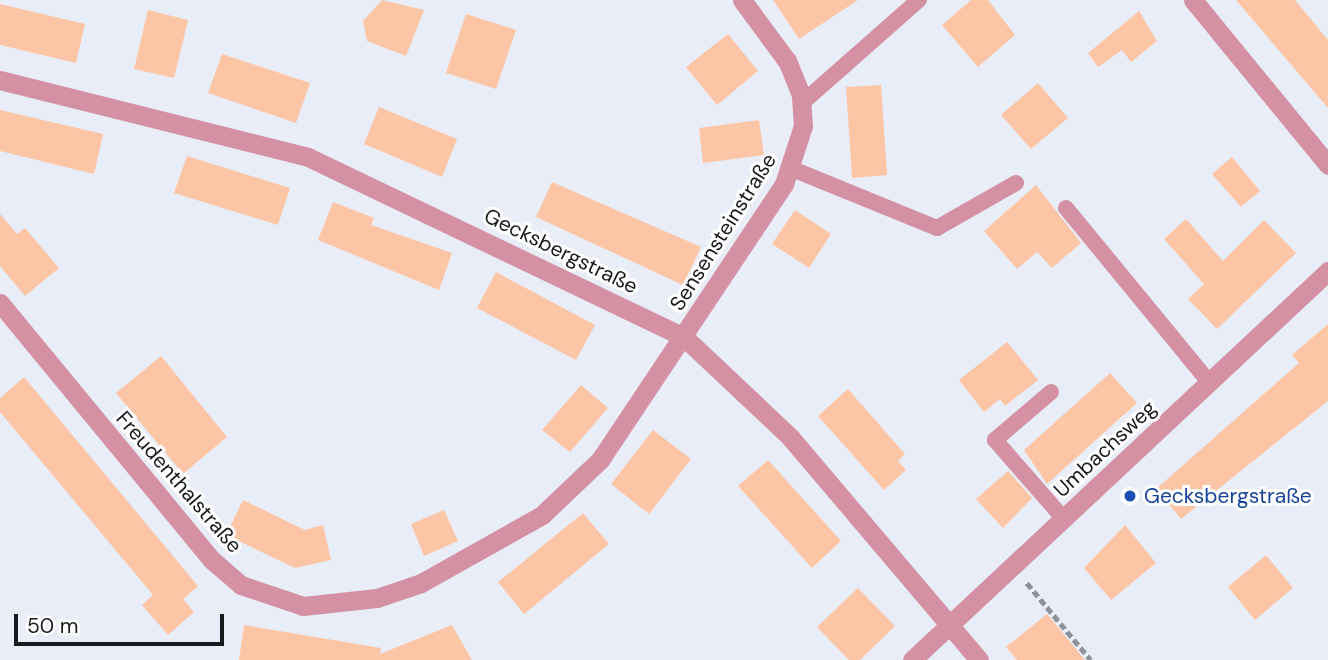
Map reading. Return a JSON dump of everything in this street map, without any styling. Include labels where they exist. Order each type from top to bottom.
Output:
[{"type":"street","name":"Sensensteinstraße","points":[[684,337],[790,168],[803,126],[802,103],[787,61],[743,0]]},
{"type":"street","points":[[1193,0],[1328,165]]},
{"type":"street","name":"Gecksbergstraße","points":[[0,80],[308,157],[684,337],[790,437],[979,660]]},
{"type":"street","name":"Umbachsweg","points":[[912,660],[1328,271]]},
{"type":"street","name":"Freudenthalstraße","points":[[0,303],[212,560],[240,584],[303,606],[377,598],[421,583],[542,515],[600,460],[684,337]]},
{"type":"lane","points":[[802,103],[919,0]]},
{"type":"lane","points":[[790,168],[936,228],[1016,183]]},
{"type":"lane","points":[[1066,208],[1210,383]]},
{"type":"lane","points":[[1051,392],[995,440],[1063,519]]},
{"type":"path","points":[[1013,566],[1091,660]]},
{"type":"building","points":[[382,0],[424,10],[406,56],[367,41],[363,21]]},
{"type":"building","points":[[773,0],[858,0],[799,39]]},
{"type":"building","points":[[971,0],[988,0],[1015,35],[978,67],[942,25]]},
{"type":"building","points":[[1236,0],[1295,0],[1328,40],[1328,108]]},
{"type":"building","points":[[0,4],[85,24],[76,63],[0,45]]},
{"type":"building","points":[[148,10],[188,20],[174,78],[134,69]]},
{"type":"building","points":[[1139,11],[1157,41],[1131,62],[1122,50],[1098,67],[1088,53]]},
{"type":"building","points":[[466,14],[516,30],[496,89],[446,73]]},
{"type":"building","points":[[728,34],[758,71],[717,105],[686,67]]},
{"type":"building","points":[[222,54],[310,83],[296,123],[208,93]]},
{"type":"building","points":[[1038,83],[1068,118],[1031,149],[1001,115]]},
{"type":"building","points":[[881,85],[887,175],[852,178],[846,87]]},
{"type":"building","points":[[379,107],[457,139],[442,177],[364,144]]},
{"type":"building","points":[[0,110],[103,134],[94,174],[0,151]]},
{"type":"building","points":[[759,120],[764,155],[703,163],[699,128]]},
{"type":"building","points":[[187,156],[290,188],[278,225],[174,193]]},
{"type":"building","points":[[1232,157],[1260,191],[1241,207],[1212,174]]},
{"type":"building","points":[[552,182],[701,247],[683,285],[536,217]]},
{"type":"building","points":[[1036,185],[1081,243],[1052,268],[1037,252],[1017,269],[984,231]]},
{"type":"building","points":[[333,202],[374,218],[371,225],[452,253],[439,290],[318,240]]},
{"type":"building","points":[[795,210],[831,234],[809,268],[772,244]]},
{"type":"building","points":[[0,214],[17,234],[25,228],[59,268],[25,296],[0,266]]},
{"type":"building","points":[[1186,219],[1223,261],[1264,220],[1296,253],[1217,329],[1188,299],[1204,284],[1164,239]]},
{"type":"building","points":[[496,272],[595,325],[576,360],[477,308]]},
{"type":"building","points":[[1328,324],[1328,401],[1181,519],[1156,489],[1299,363],[1292,355]]},
{"type":"building","points":[[1007,342],[1038,380],[1005,406],[1000,399],[984,412],[959,380]]},
{"type":"building","points":[[161,356],[227,437],[183,474],[116,393]]},
{"type":"building","points":[[1110,373],[1137,403],[1047,484],[1024,450]]},
{"type":"building","points":[[24,377],[198,586],[183,599],[194,612],[168,635],[142,605],[153,595],[0,412],[0,398]]},
{"type":"building","points":[[581,385],[608,408],[570,452],[542,430]]},
{"type":"building","points":[[848,389],[905,454],[898,461],[906,470],[884,490],[818,416]]},
{"type":"building","points":[[653,430],[691,459],[649,514],[611,484]]},
{"type":"building","points":[[768,460],[841,541],[812,568],[738,486]]},
{"type":"building","points":[[1008,471],[1032,498],[1003,528],[976,499]]},
{"type":"building","points":[[243,500],[305,530],[323,525],[331,560],[295,568],[226,535]]},
{"type":"building","points":[[444,510],[458,541],[424,556],[411,524]]},
{"type":"building","points":[[583,513],[609,544],[524,614],[498,582]]},
{"type":"building","points":[[1125,525],[1156,563],[1111,600],[1084,568]]},
{"type":"building","points":[[1266,555],[1293,588],[1255,620],[1228,587]]},
{"type":"building","points":[[858,588],[895,626],[860,660],[849,660],[817,627]]},
{"type":"building","points":[[1047,614],[1085,660],[1017,660],[1006,647]]},
{"type":"building","points":[[244,625],[381,648],[380,654],[452,625],[472,660],[239,660]]},
{"type":"place","name":"Gecksbergstraße","points":[[1130,496]]}]
